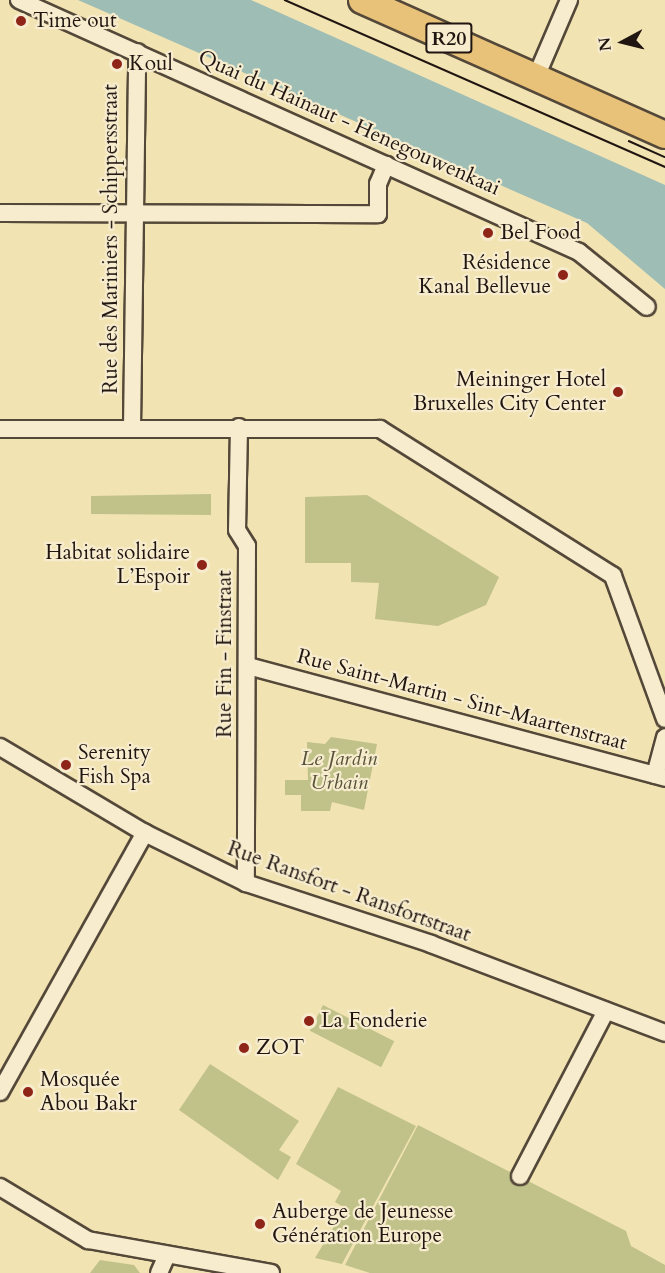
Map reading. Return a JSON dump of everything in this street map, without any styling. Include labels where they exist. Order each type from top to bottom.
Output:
[{"type":"main road","name":"R20","points":[[362,0],[665,135]]},
{"type":"street","name":"Quai du Hainaut - Henegouwenkaai","points":[[19,0],[579,252],[647,307]]},
{"type":"street","points":[[536,77],[569,0]]},
{"type":"street","name":"Rue des Mariniers - Schippersstraat","points":[[132,428],[137,52]]},
{"type":"street","points":[[0,213],[378,214],[378,184],[386,165]]},
{"type":"street","points":[[0,429],[239,427],[380,429],[613,576],[665,718]]},
{"type":"street","name":"Rue Fin - Finstraat","points":[[239,427],[237,530],[248,546],[246,883]]},
{"type":"street","name":"Rue Saint-Martin - Sint-Maartenstraat","points":[[248,666],[660,776]]},
{"type":"street","points":[[660,776],[665,737]]},
{"type":"street","name":"Rue Ransfort - Ransfortstraat","points":[[0,747],[145,833],[246,883],[441,948],[665,1033]]},
{"type":"street","points":[[0,1092],[145,833]]},
{"type":"street","points":[[520,1176],[606,1011]]},
{"type":"street","points":[[0,1187],[88,1240],[271,1273]]},
{"type":"street","points":[[159,1273],[167,1255]]},
{"type":"green space","points":[[211,494],[211,515],[91,514],[91,496]]},
{"type":"green space","points":[[367,495],[499,577],[486,605],[438,626],[375,619],[379,583],[351,582],[351,563],[305,563],[305,497]]},
{"type":"green space","name":"Le Jardin Urbain","points":[[331,737],[377,744],[364,810],[332,802],[330,811],[301,811],[301,795],[285,795],[285,780],[308,780],[307,742],[325,744]]},
{"type":"green space","points":[[323,1005],[394,1041],[381,1067],[310,1031]]},
{"type":"green space","points":[[210,1064],[299,1121],[279,1150],[291,1157],[278,1180],[179,1110]]},
{"type":"green space","points":[[338,1087],[416,1126],[342,1264],[315,1258],[345,1208],[335,1202],[341,1191],[296,1164]]},
{"type":"green space","points":[[418,1125],[626,1231],[631,1246],[665,1265],[665,1273],[370,1273],[345,1265]]},
{"type":"green space","points":[[100,1260],[134,1265],[140,1273],[90,1273]]},
{"type":"water","points":[[78,0],[251,0],[665,185],[665,289],[587,223]]},
{"type":"tram line","points":[[285,0],[665,167]]},
{"type":"tram line","points":[[629,141],[665,157]]},
{"type":"place","name":"Time out","points":[[21,21]]},
{"type":"place","name":"Koul","points":[[117,64]]},
{"type":"place","name":"Bel Food","points":[[488,233]]},
{"type":"place","name":"Résidence Kanal Bellevue","points":[[563,275]]},
{"type":"place","name":"Meininger Hotel Bruxelles City Center","points":[[618,392]]},
{"type":"place","name":"Habitat solidaire L’Espoir","points":[[202,565]]},
{"type":"place","name":"Serenity Fish Spa","points":[[66,765]]},
{"type":"place","name":"La Fonderie","points":[[309,1021]]},
{"type":"place","name":"ZOT","points":[[244,1048]]},
{"type":"place","name":"Mosquée Abou Bakr","points":[[28,1092]]},
{"type":"place","name":"Auberge de Jeunesse Génération Europe","points":[[260,1224]]}]
